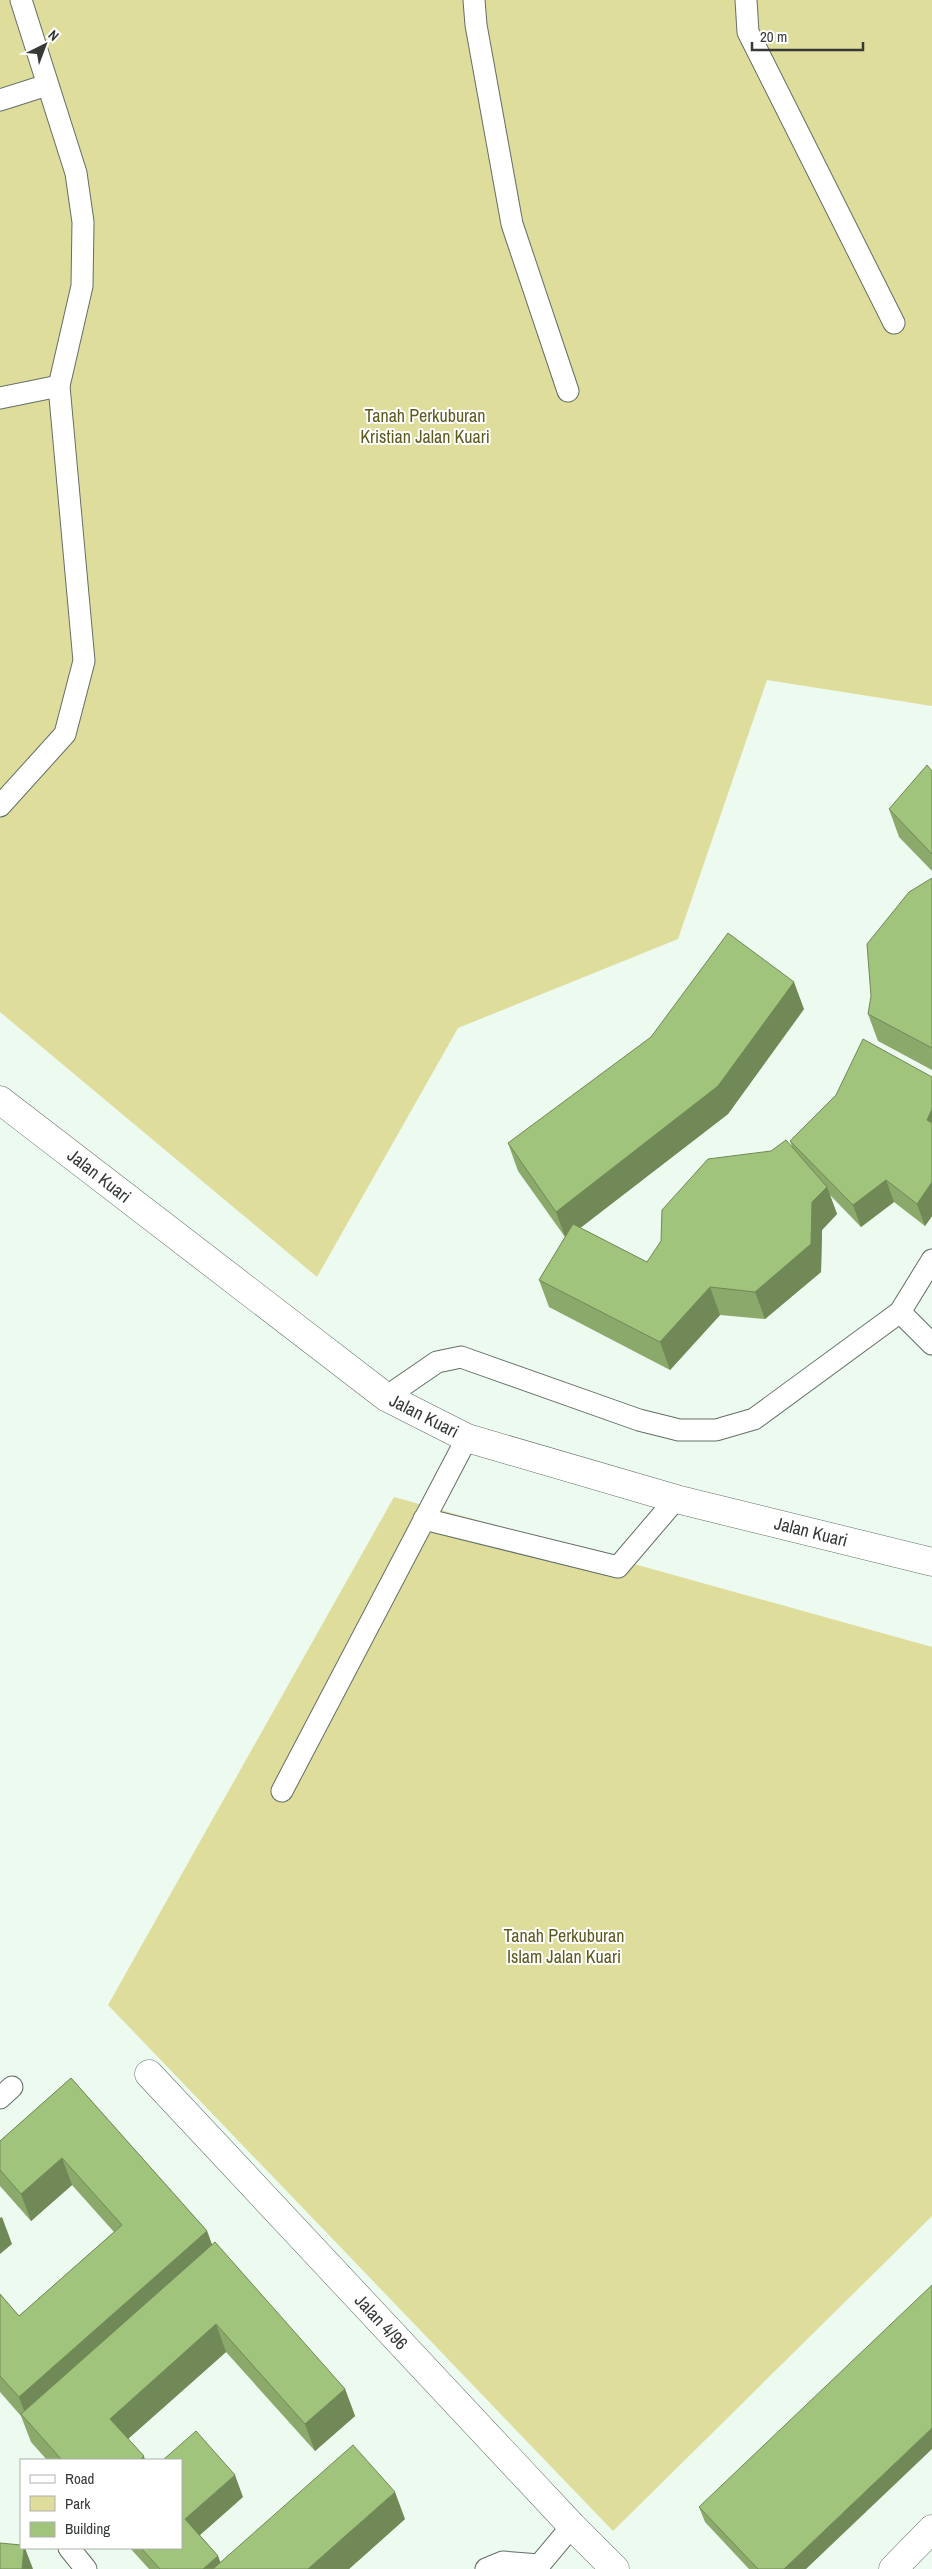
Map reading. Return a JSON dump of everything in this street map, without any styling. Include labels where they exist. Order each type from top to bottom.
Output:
[{"type":"street","name":"Jalan Kuari","points":[[0,1100],[386,1397],[467,1438],[676,1499],[932,1562]]},
{"type":"street","name":"Jalan 4/96","points":[[149,2074],[572,2526],[616,2569]]},
{"type":"street","points":[[892,2569],[932,2529]]},
{"type":"lane","points":[[0,806],[65,734],[84,660],[59,386],[82,286],[83,222],[76,173],[21,0]]},
{"type":"lane","points":[[474,0],[512,224],[568,391]]},
{"type":"lane","points":[[746,0],[748,32],[894,323]]},
{"type":"lane","points":[[0,100],[47,85]]},
{"type":"lane","points":[[0,398],[59,386]]},
{"type":"lane","points":[[386,1397],[437,1362],[461,1358],[639,1420],[679,1430],[716,1430],[754,1419],[900,1312],[932,1260]]},
{"type":"lane","points":[[900,1312],[932,1344]]},
{"type":"lane","points":[[282,1791],[467,1438]]},
{"type":"lane","points":[[424,1519],[618,1567],[676,1499]]},
{"type":"lane","points":[[486,2569],[503,2562],[538,2567],[572,2526]]},
{"type":"lane","points":[[70,2549],[86,2569]]},
{"type":"green space","name":"Tanah Perkuburan Kristian Jalan Kuari","points":[[0,0],[932,0],[932,706],[767,680],[678,939],[458,1028],[317,1277],[0,1012]]},
{"type":"green space","name":"Tanah Perkuburan Islam Jalan Kuari","points":[[394,1497],[932,1647],[932,2216],[613,2531],[108,2005]]},
{"type":"building","points":[[927,765],[932,771],[932,854],[889,809]]},
{"type":"building","points":[[932,878],[932,1048],[868,1014],[871,996],[867,944],[909,892]]},
{"type":"building","points":[[728,933],[794,982],[718,1086],[556,1212],[508,1143],[651,1037]]},
{"type":"building","points":[[863,1039],[932,1077],[932,1109],[927,1120],[932,1123],[932,1182],[917,1204],[886,1180],[853,1205],[790,1141],[836,1095]]},
{"type":"building","points":[[786,1140],[827,1187],[812,1202],[811,1244],[755,1292],[710,1287],[660,1342],[539,1280],[573,1224],[647,1262],[661,1241],[662,1210],[708,1159],[771,1151]]},
{"type":"building","points":[[71,2078],[207,2231],[19,2397],[0,2376],[0,2294],[19,2316],[122,2225],[62,2158],[21,2194],[0,2170],[0,2141]]},
{"type":"building","points":[[215,2242],[345,2389],[305,2424],[216,2324],[110,2419],[144,2456],[141,2459],[61,2459],[21,2414]]},
{"type":"building","points":[[932,2285],[932,2428],[784,2569],[758,2569],[699,2507]]},
{"type":"building","points":[[196,2431],[235,2475],[185,2519],[218,2556],[203,2569],[160,2569],[142,2549],[182,2549],[182,2459],[164,2459]]},
{"type":"building","points":[[353,2445],[395,2492],[308,2569],[213,2569]]},
{"type":"building","points":[[0,2543],[20,2545],[20,2549],[24,2549],[22,2569],[0,2569]]}]
